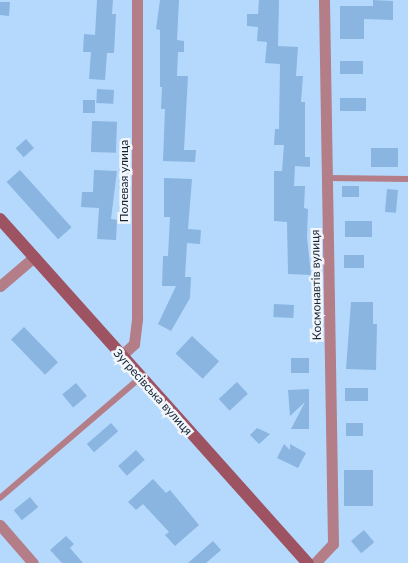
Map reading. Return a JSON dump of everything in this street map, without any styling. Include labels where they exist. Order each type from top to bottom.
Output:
[{"type":"street","name":"Полевая улица","points":[[121,356],[134,344],[137,318],[137,0]]},
{"type":"street","name":"Космонавтів вулиця","points":[[315,563],[333,544],[324,0]]},
{"type":"street","name":"Зугресівська вулиця","points":[[0,219],[140,378],[308,563]]},
{"type":"street","points":[[0,286],[34,257]]},
{"type":"street","points":[[0,525],[33,563]]},
{"type":"lane","points":[[328,178],[408,179]]},
{"type":"lane","points":[[0,498],[140,378]]},
{"type":"building","points":[[97,0],[113,0],[112,14],[116,14],[114,53],[107,53],[105,80],[89,79],[91,52],[83,52],[84,34],[95,35]]},
{"type":"building","points":[[160,0],[179,0],[177,40],[184,41],[184,52],[178,52],[177,76],[188,76],[184,150],[196,150],[195,162],[163,161],[165,109],[161,109],[160,30],[156,29]]},
{"type":"building","points":[[259,0],[279,0],[278,46],[298,47],[296,76],[303,76],[301,102],[305,102],[305,157],[310,157],[310,167],[295,166],[294,186],[305,186],[304,208],[308,209],[307,237],[311,275],[288,274],[287,222],[274,221],[274,171],[282,171],[284,145],[274,145],[275,129],[279,129],[280,64],[265,63],[267,42],[257,41],[258,27],[247,26],[247,14],[258,14]]},
{"type":"building","points":[[373,0],[393,1],[393,20],[364,19],[364,39],[340,39],[340,6],[373,6]]},
{"type":"building","points":[[0,2],[10,2],[9,16],[0,15]]},
{"type":"building","points":[[340,61],[363,61],[363,74],[340,74]]},
{"type":"building","points":[[97,89],[114,90],[113,104],[96,103]]},
{"type":"building","points":[[340,98],[366,98],[366,111],[340,111]]},
{"type":"building","points":[[83,100],[95,100],[95,113],[83,113]]},
{"type":"building","points":[[92,121],[117,122],[116,153],[91,152]]},
{"type":"building","points":[[26,139],[34,148],[24,157],[16,148]]},
{"type":"building","points":[[371,148],[398,148],[398,167],[371,167]]},
{"type":"building","points":[[20,170],[72,227],[58,239],[7,182]]},
{"type":"building","points":[[94,170],[117,171],[111,219],[117,220],[116,240],[97,239],[99,208],[81,207],[82,192],[93,192]]},
{"type":"building","points":[[164,178],[192,179],[188,229],[201,230],[200,244],[187,243],[185,277],[191,277],[190,298],[171,331],[158,324],[176,286],[162,286],[163,256],[168,256],[170,217],[164,217]]},
{"type":"building","points":[[342,186],[359,186],[359,197],[342,197]]},
{"type":"building","points":[[387,189],[398,190],[396,213],[385,212]]},
{"type":"building","points":[[345,221],[372,221],[372,237],[345,237]]},
{"type":"building","points":[[344,255],[364,255],[364,268],[344,268]]},
{"type":"building","points":[[351,302],[373,302],[373,324],[377,324],[376,370],[346,369]]},
{"type":"building","points":[[274,304],[294,305],[293,318],[273,317]]},
{"type":"building","points":[[24,327],[58,362],[45,375],[11,340]]},
{"type":"building","points":[[192,336],[219,361],[203,379],[176,354]]},
{"type":"building","points":[[291,358],[309,358],[309,373],[291,373]]},
{"type":"building","points":[[237,382],[248,394],[230,411],[219,399]]},
{"type":"building","points":[[76,383],[87,396],[73,408],[62,395]]},
{"type":"building","points":[[345,388],[368,388],[368,401],[345,401]]},
{"type":"building","points":[[309,389],[309,429],[291,429],[305,402],[290,416],[288,390]]},
{"type":"building","points":[[111,423],[118,431],[94,452],[87,444]]},
{"type":"building","points":[[346,423],[363,423],[363,436],[346,436]]},
{"type":"building","points":[[257,428],[270,434],[259,444],[250,435]]},
{"type":"building","points":[[284,444],[290,450],[290,444],[306,453],[298,468],[277,458]]},
{"type":"building","points":[[136,450],[145,460],[127,476],[118,466]]},
{"type":"building","points":[[344,470],[373,470],[373,506],[344,506]]},
{"type":"building","points":[[153,479],[166,493],[170,490],[199,525],[175,546],[165,535],[169,532],[143,504],[136,510],[128,502]]},
{"type":"building","points":[[30,497],[38,507],[22,520],[14,510]]},
{"type":"building","points":[[364,530],[374,542],[361,553],[351,541]]},
{"type":"building","points":[[66,536],[74,544],[70,548],[83,563],[62,563],[50,550]]},
{"type":"building","points":[[213,541],[221,550],[206,563],[188,563]]}]
